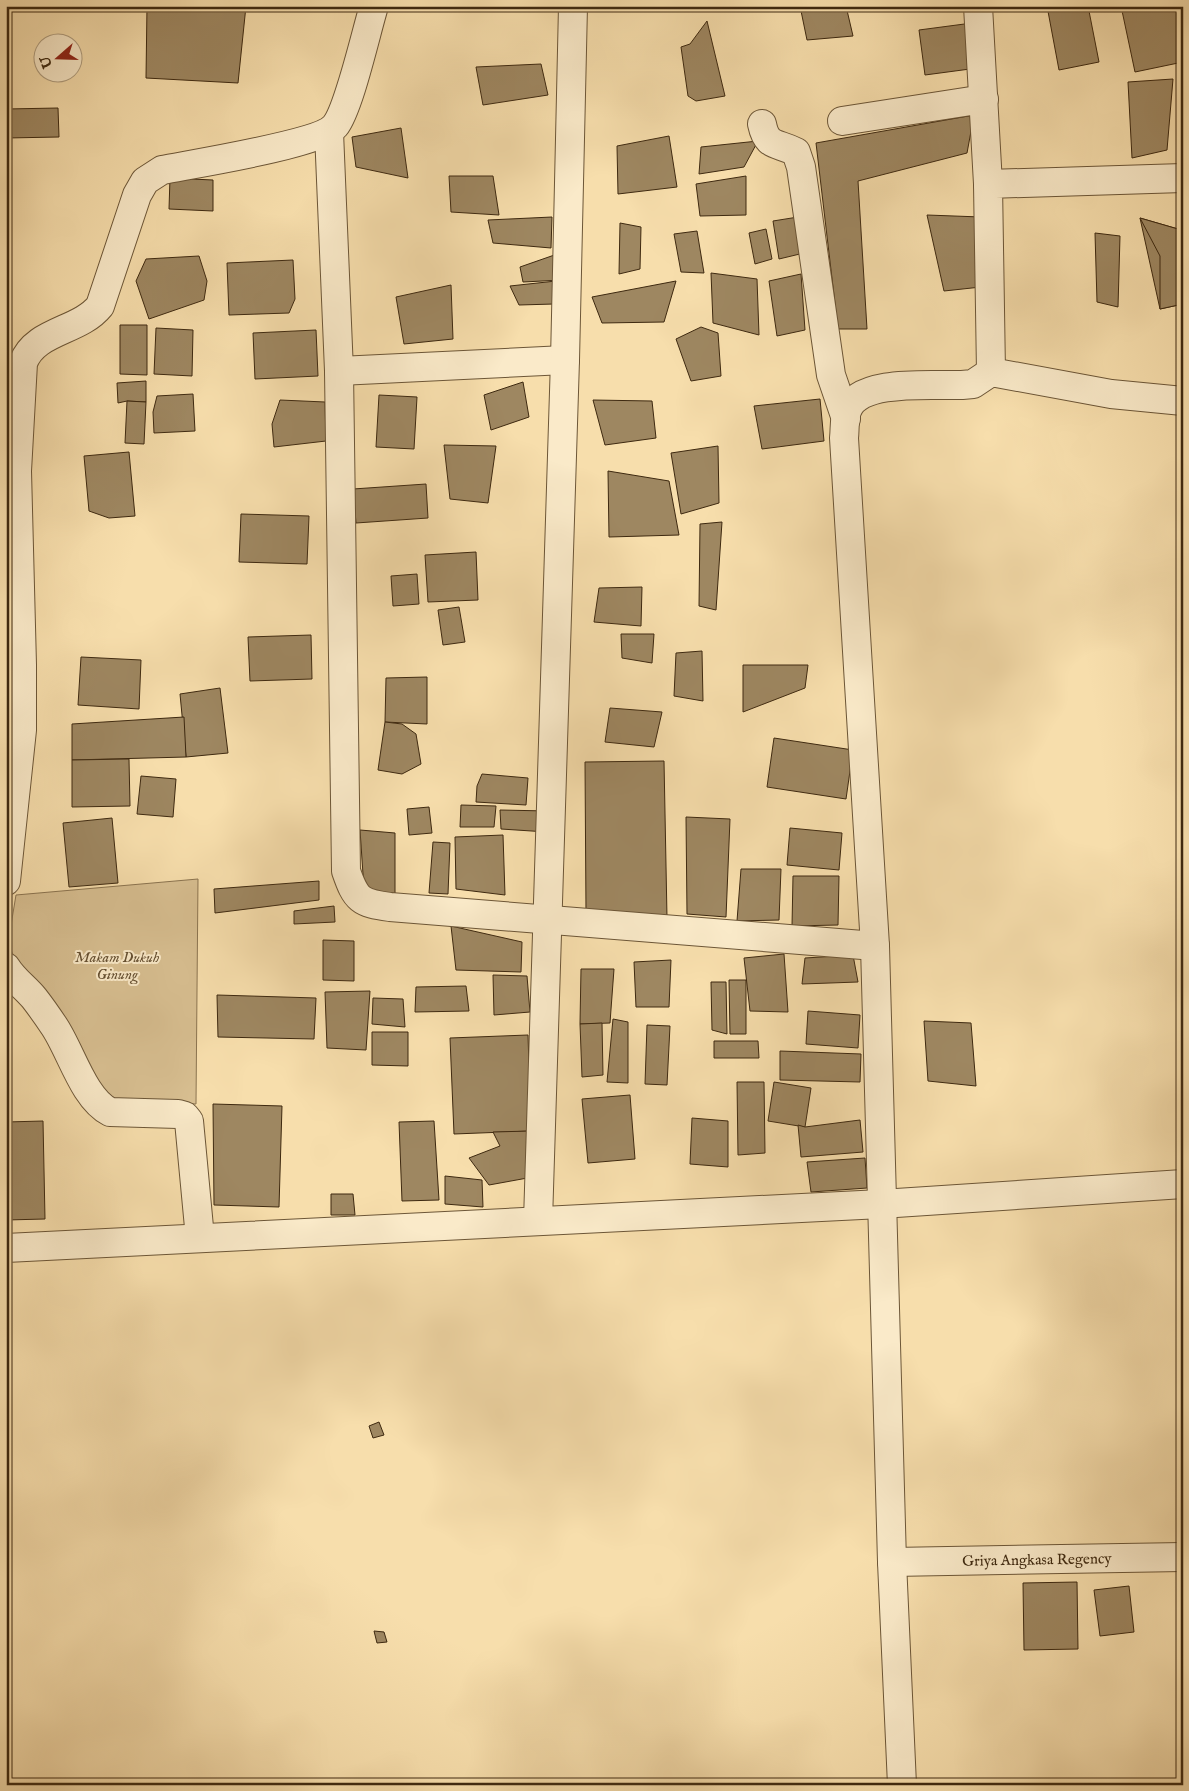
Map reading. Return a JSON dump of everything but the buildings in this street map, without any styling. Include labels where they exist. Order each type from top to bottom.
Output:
[{"type":"street","points":[[374,6],[342,113],[329,132],[339,370],[346,871],[354,894],[367,904],[390,907],[875,946]]},
{"type":"street","points":[[538,1221],[549,921],[573,6]]},
{"type":"street","points":[[978,6],[988,184],[991,372]]},
{"type":"street","points":[[842,121],[984,99]]},
{"type":"street","points":[[762,124],[765,138],[771,143],[784,146],[796,152],[801,167],[831,374],[846,419]]},
{"type":"street","points":[[6,881],[22,730],[17,471],[23,363],[27,352],[36,344],[92,316],[100,306],[137,195],[145,182],[162,170],[284,146],[329,132]]},
{"type":"street","points":[[988,184],[1183,178]]},
{"type":"street","points":[[339,370],[565,360]]},
{"type":"street","points":[[902,1785],[892,1562],[875,946],[844,438],[847,410],[860,395],[881,387],[962,386],[974,384],[991,372],[1111,394],[1183,401]]},
{"type":"street","points":[[6,967],[12,977],[33,997],[56,1028],[91,1094],[103,1108],[110,1112],[178,1114],[185,1116],[189,1121],[200,1238]]},
{"type":"street","points":[[6,1248],[881,1204],[1183,1184]]},
{"type":"street","name":"Griya Angkasa Regency","points":[[892,1562],[1183,1557]]},
{"type":"green space","name":"Makam Dukuh Ginung","points":[[198,879],[196,1104],[119,1101],[100,1088],[22,974],[11,950],[11,925],[16,895]]}]
